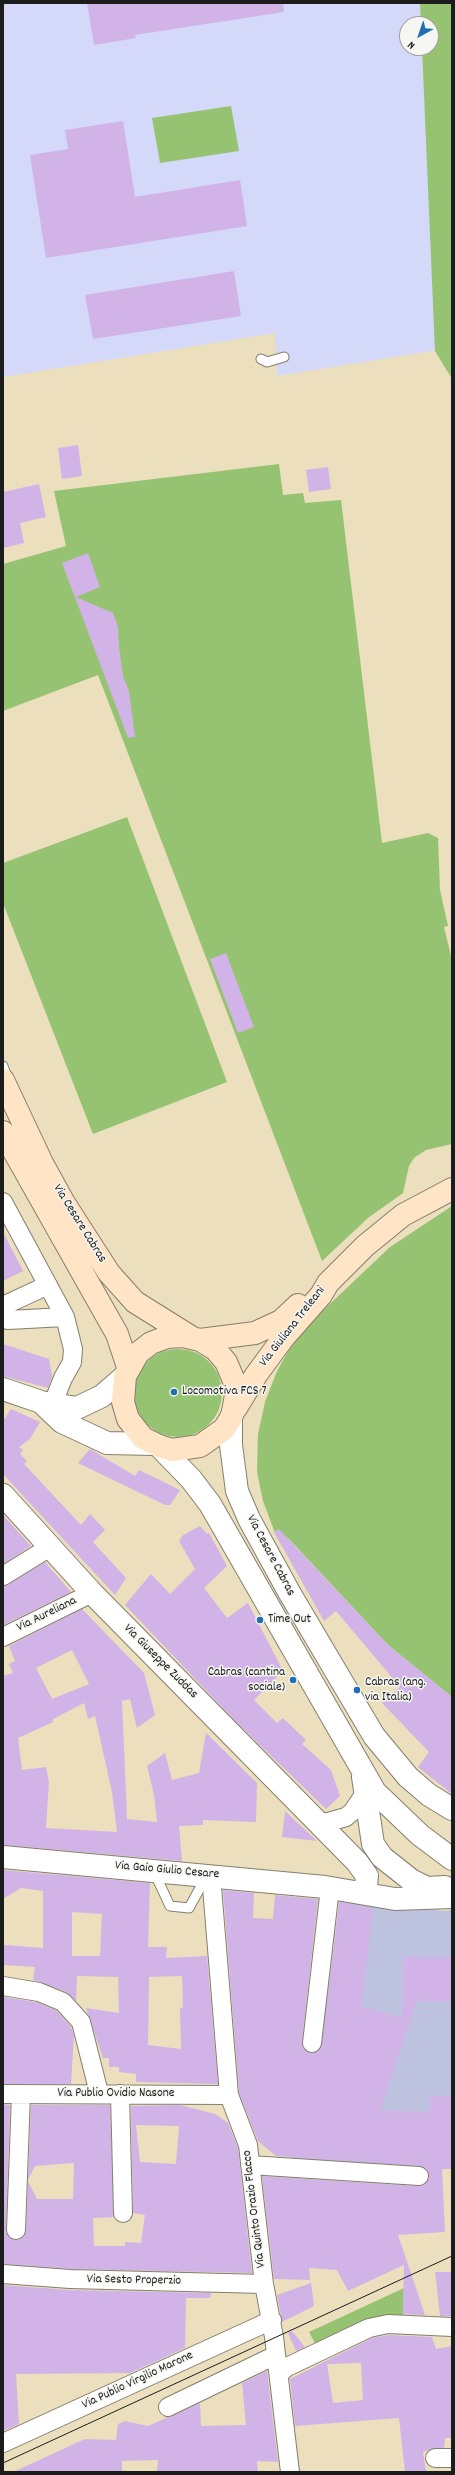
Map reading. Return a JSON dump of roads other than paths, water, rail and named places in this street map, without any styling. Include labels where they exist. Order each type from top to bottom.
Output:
[{"type":"main road","name":"Via Cesare Cabras","points":[[3,1080],[42,1163],[109,1273],[124,1291],[156,1316],[195,1339]]},
{"type":"main road","name":"Via Cesare Cabras","points":[[3,1132],[117,1334],[126,1371]]},
{"type":"main road","name":"Via Giuliana Treleani","points":[[232,1415],[256,1375],[284,1337],[321,1295],[328,1284],[365,1246],[403,1215],[452,1189]]},
{"type":"main road","name":"Via Giuliana Treleani","points":[[195,1339],[255,1333],[281,1321],[314,1289],[328,1284]]},
{"type":"main road","name":"Via Giuliana Treleani","points":[[156,1316],[240,1335]]},
{"type":"main road","points":[[167,1337],[195,1339],[215,1349],[229,1367],[235,1383],[236,1395],[232,1415],[224,1429],[200,1446],[172,1450],[156,1445],[139,1434],[128,1419],[123,1402],[126,1371],[138,1353],[151,1343],[167,1337]]},
{"type":"street","points":[[3,1202],[65,1317],[73,1349],[72,1362],[47,1402]]},
{"type":"street","points":[[3,1306],[48,1285]]},
{"type":"street","points":[[3,1314],[8,1320],[65,1317]]},
{"type":"street","points":[[3,1389],[47,1402],[77,1408],[102,1396],[126,1371]]},
{"type":"street","points":[[47,1402],[62,1422],[107,1442],[156,1445]]},
{"type":"street","name":"Via Cesare Cabras","points":[[232,1415],[232,1452],[237,1491],[249,1519],[289,1592],[374,1736],[408,1777],[429,1795],[452,1809]]},
{"type":"street","name":"Via Cesare Cabras","points":[[156,1445],[191,1479],[210,1504],[364,1784],[374,1844],[390,1865],[411,1880],[427,1888],[452,1887]]},
{"type":"street","name":"Via Giuseppe Zuddas","points":[[3,1496],[92,1593],[321,1824],[361,1868],[367,1876],[366,1886],[360,1893]]},
{"type":"street","points":[[3,1576],[50,1548]]},
{"type":"street","name":"Via Aureliana","points":[[3,1637],[92,1593]]},
{"type":"street","points":[[321,1824],[346,1817],[353,1811],[364,1784]]},
{"type":"street","name":"Via Cesare Cabras","points":[[364,1784],[375,1792],[395,1813],[452,1860]]},
{"type":"street","points":[[330,1888],[352,1878],[361,1868],[374,1844]]},
{"type":"street","name":"Via Gaio Giulio Cesare","points":[[3,1857],[209,1875],[330,1888]]},
{"type":"street","name":"Via Quinto Orazio Flacco","points":[[209,1875],[229,2095],[248,2145],[264,2284],[272,2320],[290,2472]]},
{"type":"street","points":[[330,1888],[395,1899],[452,1897]]},
{"type":"street","points":[[312,2043],[330,1888]]},
{"type":"street","points":[[3,1986],[39,1992],[63,2002],[81,2022],[99,2093]]},
{"type":"street","name":"Via Publio Ovidio Nasone","points":[[12,2094],[99,2093],[229,2095]]},
{"type":"street","points":[[12,2094],[16,2230]]},
{"type":"street","points":[[120,2094],[123,2213]]},
{"type":"street","points":[[250,2165],[419,2176]]},
{"type":"street","name":"Via Sesto Properzio","points":[[3,2274],[70,2279],[264,2284]]},
{"type":"street","name":"Via Publio Virgilio Marone","points":[[3,2443],[272,2320]]},
{"type":"street","points":[[279,2374],[287,2367],[369,2328],[388,2324],[452,2327]]},
{"type":"street","points":[[168,2407],[276,2355]]},
{"type":"lane","points":[[261,359],[267,362],[284,358]]},
{"type":"lane","points":[[3,1066],[8,1080],[61,1181],[60,1194]]},
{"type":"lane","points":[[154,1870],[170,1906],[189,1908],[209,1875]]},
{"type":"tram line","points":[[3,2463],[452,2256]]},
{"type":"place","name":"Locomotiva FCS 7","points":[[174,1392]]},
{"type":"place","name":"Time Out","points":[[260,1620]]},
{"type":"place","name":"Cabras (cantina sociale)","points":[[293,1680]]},
{"type":"place","name":"Cabras (ang. via Italia)","points":[[357,1690]]}]
